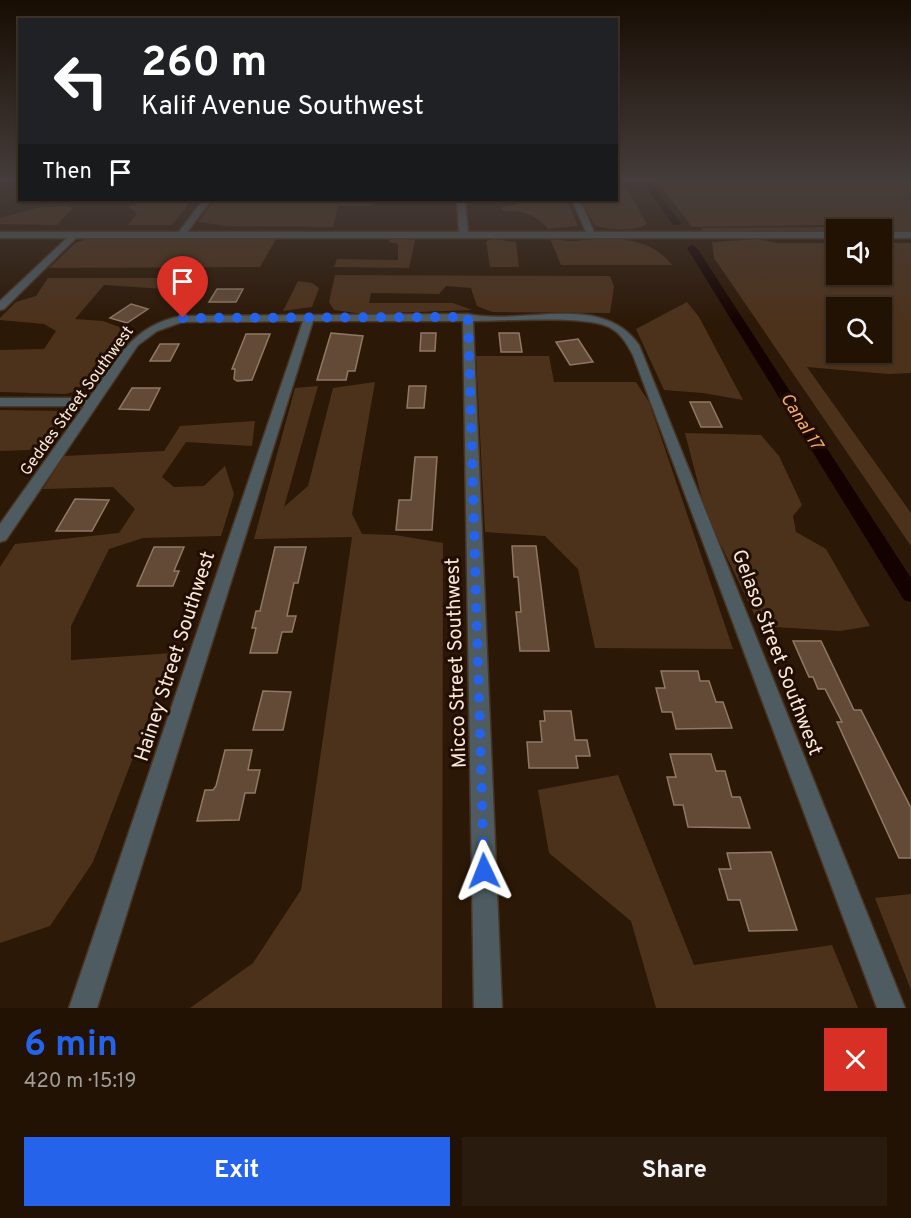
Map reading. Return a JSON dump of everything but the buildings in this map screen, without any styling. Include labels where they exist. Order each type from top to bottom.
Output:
[{"type":"street","points":[[181,235],[186,228]]},
{"type":"street","points":[[463,228],[464,236]]},
{"type":"street","points":[[588,228],[591,235]]},
{"type":"street","points":[[0,235],[826,235]]},
{"type":"street","points":[[1,305],[75,235]]},
{"type":"street","points":[[892,235],[911,235]]},
{"type":"street","points":[[309,318],[468,317]]},
{"type":"street","name":"Gelaso Street Southwest","points":[[468,317],[578,318],[609,323],[629,335],[639,355],[891,1008]]},
{"type":"street","name":"Micco Street Southwest","points":[[468,317],[488,1008]]},
{"type":"street","name":"Geddes Street Southwest","points":[[0,536],[91,402],[134,343],[146,332],[166,321],[190,318],[309,318]]},
{"type":"street","name":"Hainey Street Southwest","points":[[83,1008],[309,318]]},
{"type":"street","points":[[0,402],[91,402]]},
{"type":"shaded area","points":[[702,228],[826,228],[826,233],[702,233]]},
{"type":"shaded area","points":[[892,228],[911,228],[911,231],[892,230]]},
{"type":"shaded area","points":[[397,238],[415,240],[409,268],[334,267],[337,259],[398,260],[398,244],[389,242]]},
{"type":"shaded area","points":[[611,238],[629,240],[652,248],[672,265],[561,265],[550,239],[571,241]]},
{"type":"shaded area","points":[[86,239],[276,239],[260,267],[49,268],[75,243]]},
{"type":"shaded area","points":[[494,239],[516,242],[519,267],[490,267],[486,241]]},
{"type":"shaded area","points":[[759,239],[778,243],[826,243],[826,285],[892,285],[892,243],[911,243],[911,373],[888,374],[807,367],[911,513],[911,546],[714,258],[712,242]]},
{"type":"shaded area","points":[[335,275],[610,276],[614,287],[610,313],[492,312],[477,306],[471,288],[446,286],[439,294],[371,293],[369,303],[453,303],[472,310],[363,314],[334,310],[329,302]]},
{"type":"shaded area","points":[[48,278],[206,278],[207,286],[165,289],[104,285],[75,319],[103,321],[130,331],[90,388],[65,394],[0,392],[0,350],[44,349],[56,331],[44,324],[0,320],[0,318],[16,302],[36,296]]},
{"type":"shaded area","points":[[298,281],[312,283],[319,288],[312,307],[283,311]]},
{"type":"shaded area","points":[[687,302],[699,317],[743,400],[703,393],[664,390],[636,329]]},
{"type":"shaded area","points":[[476,356],[549,356],[554,382],[636,382],[649,402],[733,649],[595,648],[578,569],[545,536],[485,532]]},
{"type":"shaded area","points":[[375,382],[352,514],[362,534],[395,535],[443,543],[442,1008],[190,1008],[253,963],[301,890],[352,537],[254,539],[295,388],[318,386],[284,507],[308,486],[333,388]]},
{"type":"shaded area","points":[[0,410],[65,411],[54,433],[29,450],[0,451]]},
{"type":"shaded area","points":[[255,421],[252,446],[186,442],[162,477],[174,487],[204,486],[225,466],[234,494],[221,536],[143,538],[109,549],[71,626],[71,660],[173,653],[93,862],[50,926],[0,943],[0,567],[15,544],[119,533],[135,509],[113,487],[43,489],[64,456],[164,451],[180,426]]},
{"type":"shaded area","points":[[685,433],[761,435],[779,456],[802,505],[793,516],[796,532],[826,549],[870,626],[840,631],[760,626],[706,514]]},
{"type":"shaded area","points":[[618,775],[694,965],[832,945],[858,1008],[656,1008],[631,921],[549,853],[538,790]]},
{"type":"shaded area","points":[[911,894],[911,990],[875,898]]},
{"type":"waterway","name":"Canal 17","points":[[692,248],[911,594]]},
{"type":"route","points":[[183,318],[468,317],[484,871]]}]
